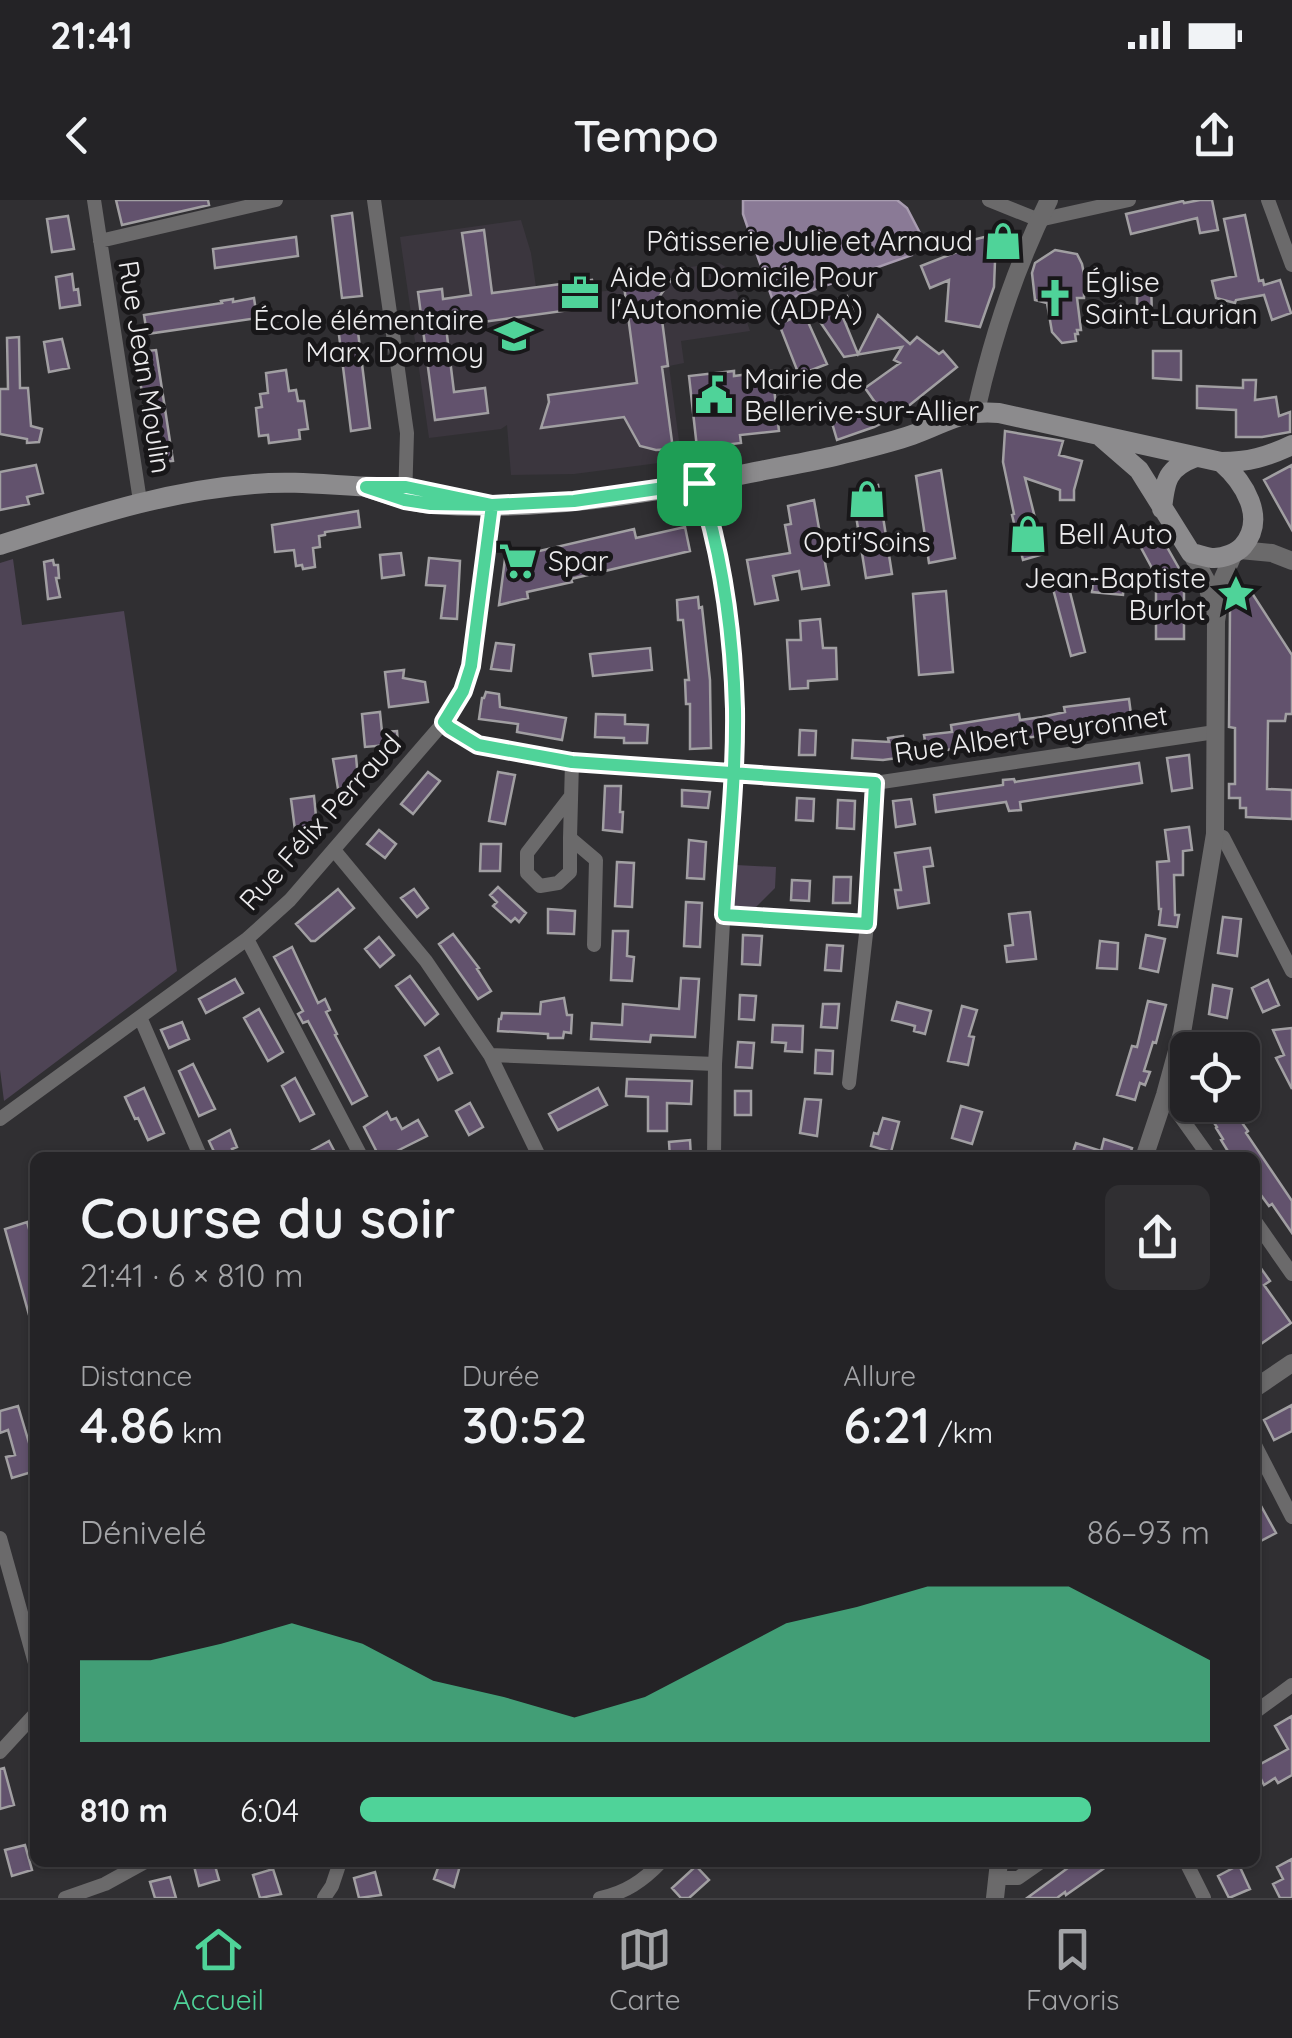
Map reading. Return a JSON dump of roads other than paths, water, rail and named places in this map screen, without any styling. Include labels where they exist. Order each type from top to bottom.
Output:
[{"type":"main road","points":[[0,545],[140,502],[256,484],[313,482],[366,487],[406,494],[431,504],[574,501],[699,483],[839,455],[976,411],[1221,462],[1264,458],[1292,445]]},
{"type":"main road","points":[[1102,437],[1138,470],[1191,553],[1216,558],[1237,551],[1251,535],[1254,514],[1235,474],[1221,462]]},
{"type":"main road","points":[[1162,509],[1164,484],[1172,471],[1196,457]]},
{"type":"street","name":"Rue Jean Moulin","points":[[94,200],[140,502]]},
{"type":"street","name":"Rue Jean Moulin","points":[[100,241],[276,200]]},
{"type":"street","points":[[374,200],[407,433],[406,494]]},
{"type":"street","points":[[989,200],[1039,220],[1129,200]]},
{"type":"street","points":[[976,411],[991,352],[1048,200]]},
{"type":"street","points":[[1268,200],[1292,264]]},
{"type":"street","points":[[699,483],[722,585],[735,709],[715,1064],[714,1152]]},
{"type":"street","name":"Rue Félix Perraud","points":[[0,1119],[247,939],[290,900],[444,722],[463,691],[471,666],[492,505]]},
{"type":"street","points":[[1146,1152],[1182,1033],[1216,834],[1216,620],[1223,578],[1237,551],[1272,553],[1292,561]]},
{"type":"street","points":[[1191,553],[1206,580],[1216,620]]},
{"type":"street","name":"Rue Albert Peyronnet","points":[[444,722],[478,745],[572,762],[875,783],[1215,732]]},
{"type":"street","points":[[571,796],[527,853],[526,873],[540,886],[558,884],[570,872],[572,762]]},
{"type":"street","points":[[848,1083],[867,924],[875,783]]},
{"type":"street","points":[[1216,834],[1223,837],[1292,971]]},
{"type":"street","points":[[570,838],[596,860],[594,945]]},
{"type":"street","points":[[334,850],[426,960],[490,1055],[537,1152]]},
{"type":"street","points":[[724,915],[867,924]]},
{"type":"street","points":[[247,939],[359,1152]]},
{"type":"street","points":[[140,1016],[197,1152]]},
{"type":"street","points":[[490,1055],[715,1064]]},
{"type":"street","points":[[1165,1094],[1206,1152]]},
{"type":"street","points":[[1260,1229],[1292,1274]]},
{"type":"street","points":[[1260,1385],[1292,1363]]},
{"type":"street","points":[[1260,1455],[1292,1518]]},
{"type":"street","points":[[0,1538],[30,1645]]},
{"type":"street","points":[[1260,1708],[1292,1685]]},
{"type":"street","points":[[0,1752],[30,1719]]},
{"type":"street","points":[[65,1898],[136,1867]]},
{"type":"street","points":[[324,1898],[338,1867]]},
{"type":"street","points":[[600,1898],[620,1894],[657,1867]]},
{"type":"street","points":[[995,1898],[998,1870],[1018,1878],[1034,1867]]},
{"type":"street","points":[[1188,1867],[1204,1898]]},
{"type":"place","name":"Pâtisserie Julie et Arnaud","points":[[1003,241]]},
{"type":"place","name":"Aide à Domicile Pour l'Autonomie (ADPA)","points":[[580,293]]},
{"type":"place","name":"Église Saint-Laurian","points":[[1055,298]]},
{"type":"place","name":"École élémentaire Marx Dormoy","points":[[514,336]]},
{"type":"place","name":"Mairie de Bellerive-sur-Allier","points":[[714,395]]},
{"type":"place","name":"Opti'Soins","points":[[867,499]]},
{"type":"place","name":"Bell Auto","points":[[1028,534]]},
{"type":"place","name":"Spar","points":[[518,561]]},
{"type":"place","name":"Jean-Baptiste Burlot","points":[[1236,594]]}]
